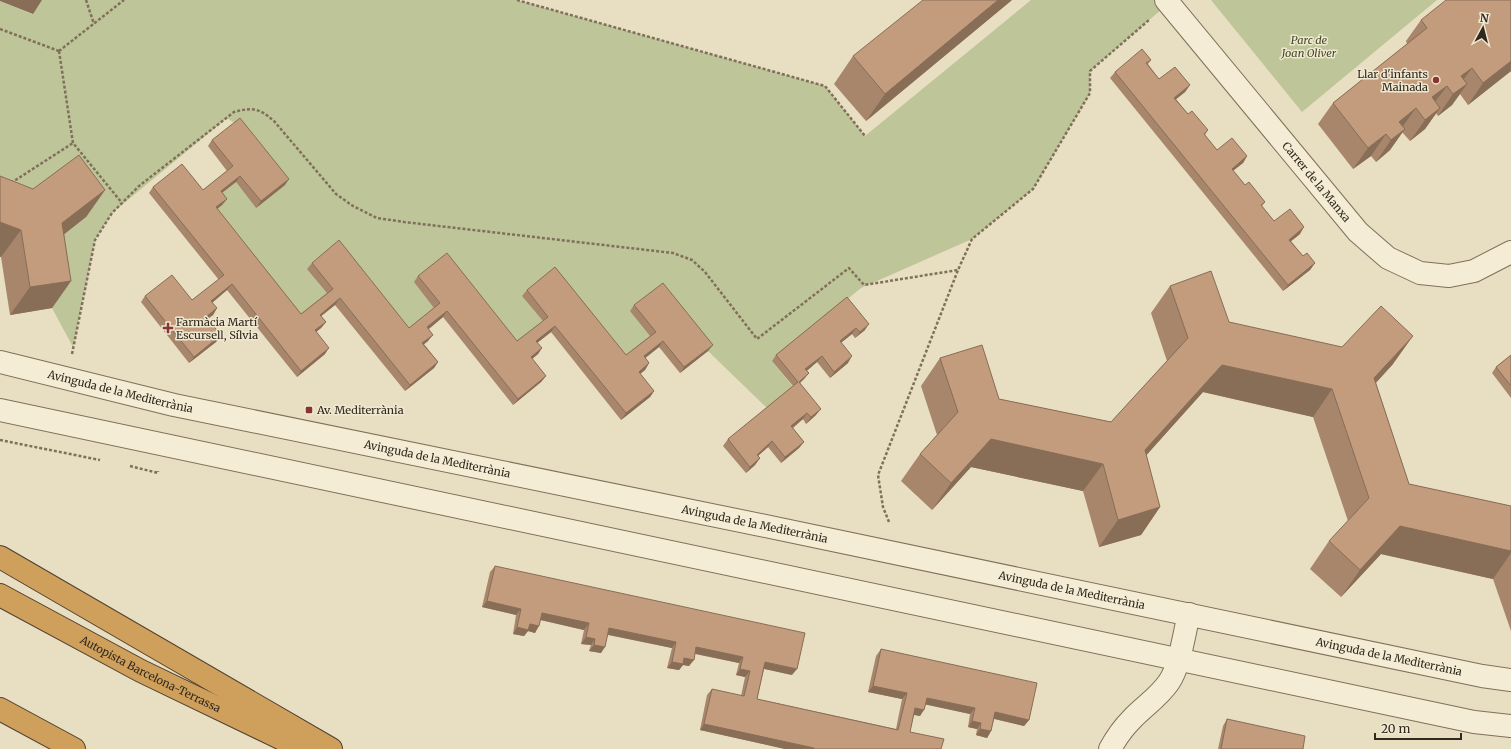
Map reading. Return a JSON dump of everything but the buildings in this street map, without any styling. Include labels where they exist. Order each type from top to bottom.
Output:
[{"type":"highway","points":[[0,557],[331,749]]},
{"type":"highway","name":"Autopista Barcelona-Terrassa","points":[[0,595],[141,671],[303,749]]},
{"type":"highway","points":[[0,709],[74,749]]},
{"type":"street","name":"Carrer de la Manxa","points":[[1167,2],[1358,232],[1388,258],[1420,273],[1449,276],[1474,271],[1511,252]]},
{"type":"street","name":"Avinguda de la Mediterrània","points":[[0,362],[174,405],[1189,614],[1482,676],[1511,680]]},
{"type":"street","points":[[0,410],[1474,722],[1511,726]]},
{"type":"street","points":[[1110,749],[1132,718],[1155,699],[1170,681],[1178,659],[1189,614]]},
{"type":"path","points":[[86,0],[94,24]]},
{"type":"path","points":[[59,51],[124,0]]},
{"type":"path","points":[[517,0],[825,86],[865,136]]},
{"type":"path","points":[[889,522],[883,507],[878,475],[958,270],[972,239],[1033,189],[1090,93],[1090,71],[1167,2]]},
{"type":"path","points":[[0,29],[59,51]]},
{"type":"path","points":[[59,51],[73,143],[122,203]]},
{"type":"path","points":[[70,360],[95,240],[112,213],[139,186],[234,112],[249,108],[264,112],[274,121],[336,194],[353,206],[377,218],[673,253],[692,260],[706,272],[757,340],[849,268],[864,285],[958,270]]},
{"type":"path","points":[[5,181],[10,183],[73,143]]},
{"type":"green space","points":[[38,0],[517,0],[825,86],[865,136],[1031,0],[1166,0],[1169,3],[1090,71],[1090,93],[1033,189],[972,239],[861,288],[772,361],[794,388],[768,409],[708,351],[659,289],[651,338],[622,361],[544,323],[513,348],[435,310],[405,334],[328,295],[297,320],[212,213],[216,197],[236,182],[256,208],[236,124],[227,118],[112,213],[95,240],[73,347],[52,308],[43,251],[86,217],[0,211],[0,1],[32,14]]},
{"type":"green space","name":"Parc de Joan Oliver","points":[[1211,0],[1437,0],[1302,112]]},
{"type":"place","name":"Llar d'infants Mainada","points":[[1436,80]]},
{"type":"place","name":"Farmàcia Martí Escursell, Sílvia","points":[[168,328]]},
{"type":"place","name":"Av. Mediterrània","points":[[309,410]]}]
